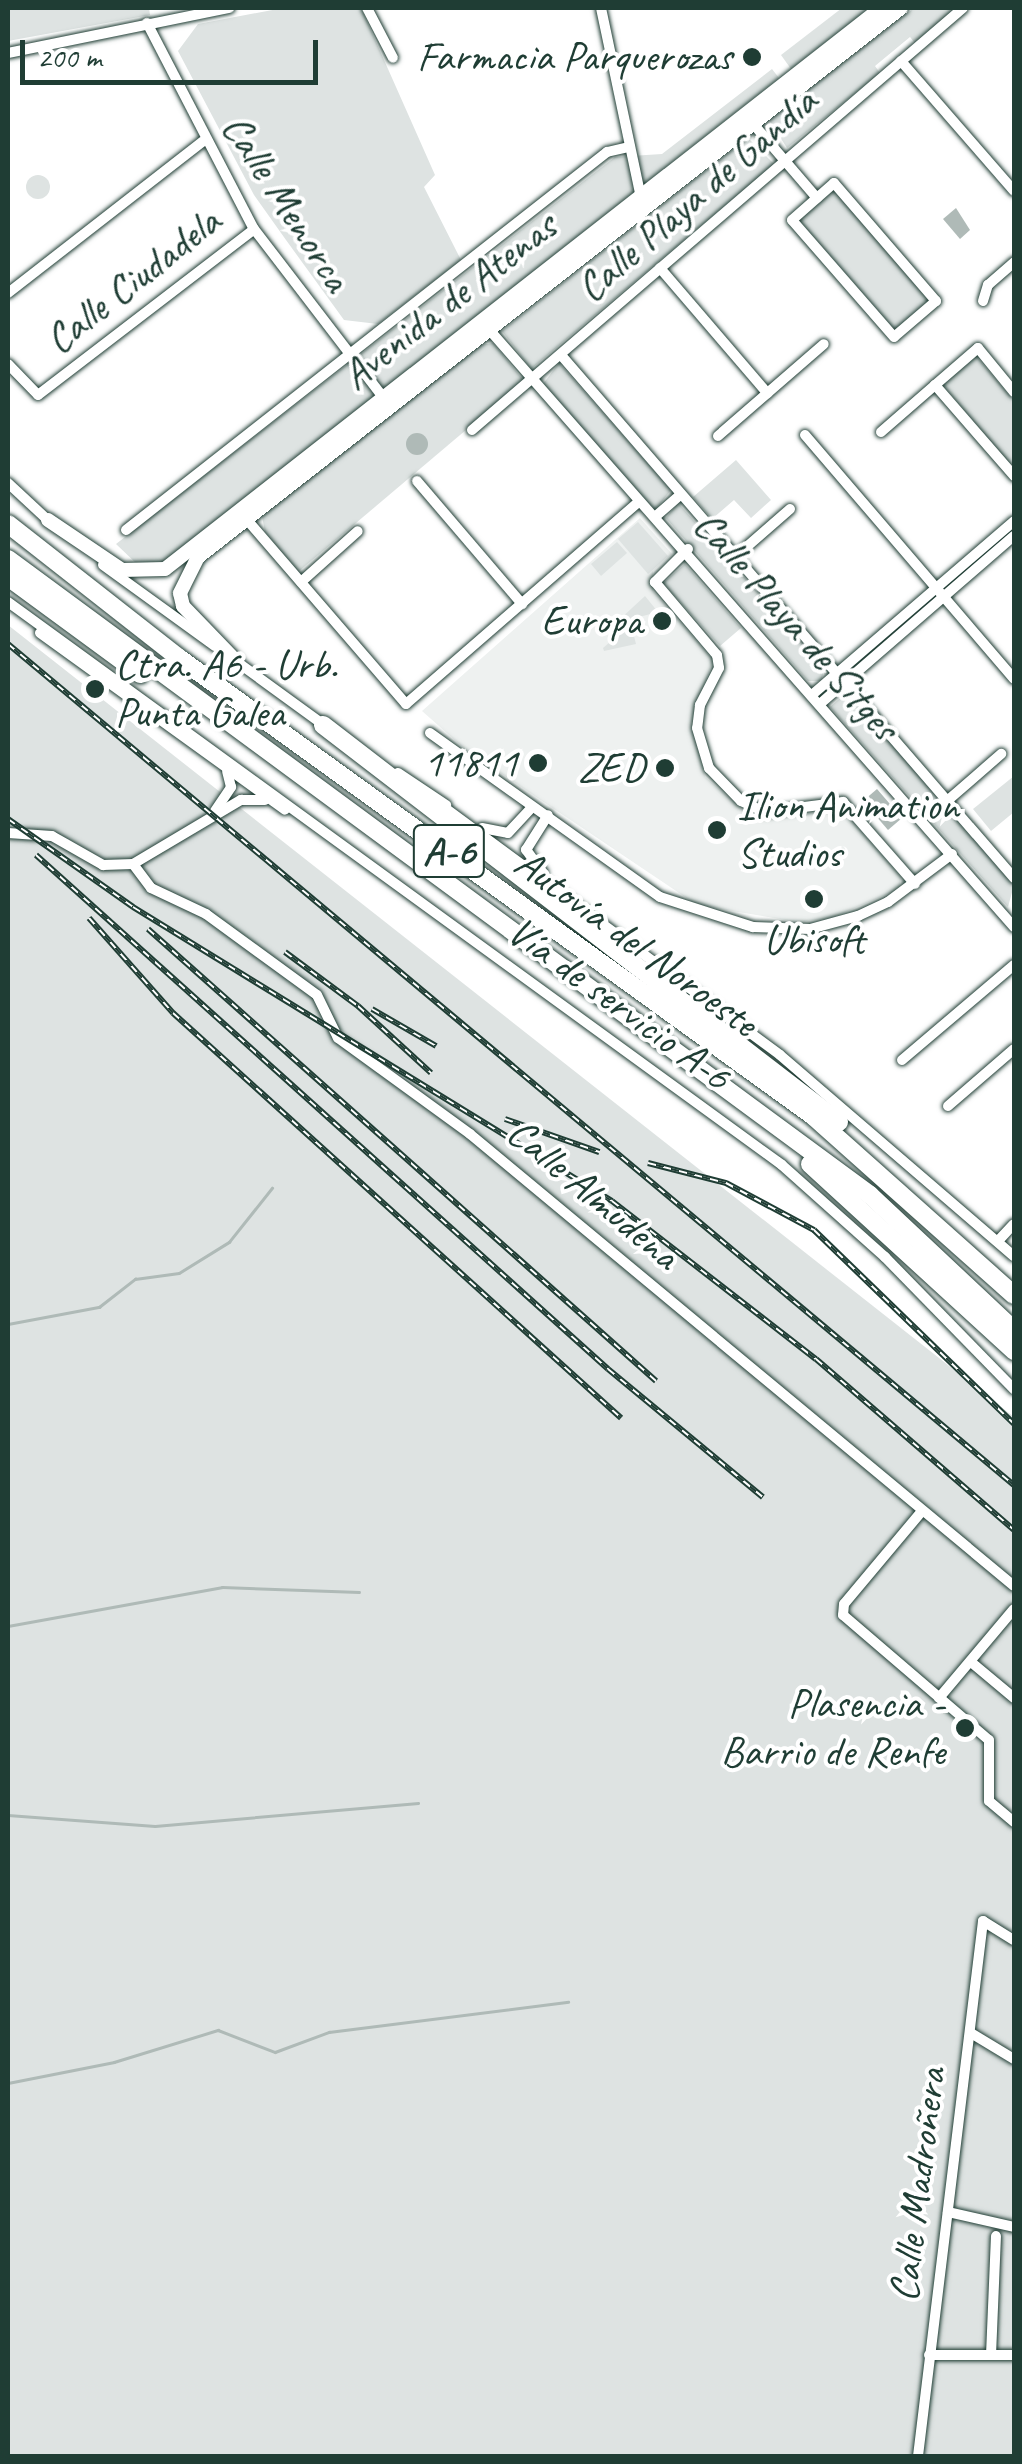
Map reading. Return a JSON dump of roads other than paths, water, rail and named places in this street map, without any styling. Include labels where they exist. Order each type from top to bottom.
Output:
[{"type":"highway","name":"Autovía del Noroeste","points":[[8,524],[180,658],[630,982],[888,1178],[1014,1295]]},
{"type":"highway","name":"Autovía del Noroeste","points":[[8,559],[213,714],[634,1016],[870,1196],[1014,1330]]},
{"type":"highway","points":[[8,577],[157,687],[213,714]]},
{"type":"highway","points":[[324,724],[816,1102],[855,1135],[888,1178]]},
{"type":"highway","points":[[634,1016],[670,1058],[858,1203],[1014,1351]]},
{"type":"main road","name":"Avenida de Atenas","points":[[749,119],[881,8]]},
{"type":"main road","name":"Avenida de Atenas","points":[[48,520],[122,570],[143,573],[164,569],[243,515],[749,119],[901,8]]},
{"type":"main road","name":"Avenida de Atenas","points":[[237,662],[212,630],[188,614],[180,593],[198,557],[243,515]]},
{"type":"street","points":[[158,8],[160,21]]},
{"type":"street","points":[[8,53],[230,8]]},
{"type":"street","points":[[368,8],[392,58]]},
{"type":"street","points":[[601,8],[628,147],[643,202]]},
{"type":"street","name":"Calle Playa de Gandía","points":[[472,430],[963,8]]},
{"type":"street","name":"Calle Menorca","points":[[147,24],[203,141],[254,229],[387,402]]},
{"type":"street","points":[[901,61],[1014,191]]},
{"type":"street","points":[[749,119],[817,198]]},
{"type":"street","name":"Calle Ciudadela","points":[[8,294],[203,141]]},
{"type":"street","points":[[126,530],[606,152],[628,147]]},
{"type":"street","points":[[834,183],[936,301],[894,337],[792,220],[817,198],[834,183]]},
{"type":"street","name":"Calle Ciudadela","points":[[8,364],[38,394],[254,229]]},
{"type":"street","points":[[982,302],[988,284],[1014,262]]},
{"type":"street","points":[[660,268],[767,393]]},
{"type":"street","name":"Calle Playa de Sitges","points":[[486,325],[638,502],[688,549],[952,854],[1010,912],[1014,927]]},
{"type":"street","points":[[718,436],[824,344]]},
{"type":"street","points":[[881,432],[978,348],[1014,392]]},
{"type":"street","name":"Calle Playa de Sitges","points":[[561,355],[1014,878]]},
{"type":"street","points":[[935,385],[1014,476]]},
{"type":"street","points":[[805,435],[1014,679]]},
{"type":"street","points":[[418,481],[522,604]]},
{"type":"street","name":"Vía de servicio A-6","points":[[8,483],[48,520],[237,662],[393,769],[780,1054],[1014,1256]]},
{"type":"street","name":"Calle Playa de Sitges","points":[[656,516],[681,494]]},
{"type":"street","points":[[243,515],[406,704],[638,502]]},
{"type":"street","points":[[735,557],[790,509]]},
{"type":"street","points":[[940,593],[1014,522]]},
{"type":"street","points":[[301,582],[358,532]]},
{"type":"street","points":[[817,699],[940,593],[1014,536]]},
{"type":"street","points":[[688,549],[655,582],[717,656],[719,668],[698,728],[708,768],[740,801],[765,812],[843,802],[915,884]]},
{"type":"street","points":[[10,605],[53,646],[270,801],[346,847]]},
{"type":"street","name":"Vía de servicio A-6","points":[[10,605],[782,1165],[885,1257],[1014,1390]]},
{"type":"street","points":[[430,733],[660,897],[753,927],[810,928],[858,916],[915,884],[952,854]]},
{"type":"street","points":[[947,801],[1002,754]]},
{"type":"street","points":[[393,769],[491,834],[520,825],[532,807]]},
{"type":"street","points":[[207,818],[225,801],[227,771]]},
{"type":"street","points":[[8,833],[52,836],[103,865],[133,864],[241,800],[270,801]]},
{"type":"street","points":[[548,815],[526,850],[532,864],[624,941]]},
{"type":"street","name":"Calle Almudena","points":[[133,864],[151,888],[206,914],[317,994],[338,1038],[470,1134],[1014,1586]]},
{"type":"street","points":[[902,1060],[1014,965]]},
{"type":"street","points":[[948,1106],[1014,1050]]},
{"type":"street","points":[[998,1241],[1014,1224]]},
{"type":"street","points":[[922,1511],[844,1604],[846,1620],[989,1740],[989,1801],[1014,1822]]},
{"type":"street","points":[[939,1698],[1014,1609]]},
{"type":"street","points":[[970,1662],[1014,1698]]},
{"type":"street","name":"Calle Madroñera","points":[[918,2456],[983,1921],[1014,1940]]},
{"type":"street","points":[[971,2033],[1014,2059]]},
{"type":"street","points":[[948,2212],[1014,2226]]},
{"type":"street","points":[[992,2355],[996,2236]]},
{"type":"street","points":[[929,2355],[1014,2355]]},
{"type":"waterway","points":[[8,1324],[99,1307],[135,1279],[179,1273],[229,1242],[272,1188]]},
{"type":"waterway","points":[[8,1626],[222,1587],[359,1592]]},
{"type":"waterway","points":[[8,1815],[155,1826],[418,1803]]},
{"type":"waterway","points":[[8,2083],[114,2062],[218,2030],[275,2052],[329,2032],[568,2002]]},
{"type":"railway","points":[[8,644],[1014,1485]]},
{"type":"railway","points":[[8,819],[133,907],[612,1201],[816,1359],[1014,1530]]},
{"type":"railway","points":[[36,855],[608,1369],[763,1497]]},
{"type":"railway","points":[[89,918],[173,1013],[621,1418]]},
{"type":"railway","points":[[148,929],[656,1381]]},
{"type":"railway","points":[[285,952],[358,1006],[431,1073]]},
{"type":"railway","points":[[372,1009],[436,1046]]},
{"type":"railway","points":[[505,1119],[599,1152]]},
{"type":"railway","points":[[648,1163],[726,1183],[814,1230],[1014,1424]]},
{"type":"place","name":"Farmacia Parquerozas","points":[[752,57]]},
{"type":"place","name":"Europa","points":[[662,621]]},
{"type":"place","name":"Ctra. A6 - Urb. Punta Galea","points":[[95,689]]},
{"type":"place","name":"11811","points":[[538,763]]},
{"type":"place","name":"ZED","points":[[665,768]]},
{"type":"place","name":"Ilion Animation Studios","points":[[717,830]]},
{"type":"place","name":"Ubisoft","points":[[814,899]]},
{"type":"place","name":"Plasencia - Barrio de Renfe","points":[[965,1728]]}]
